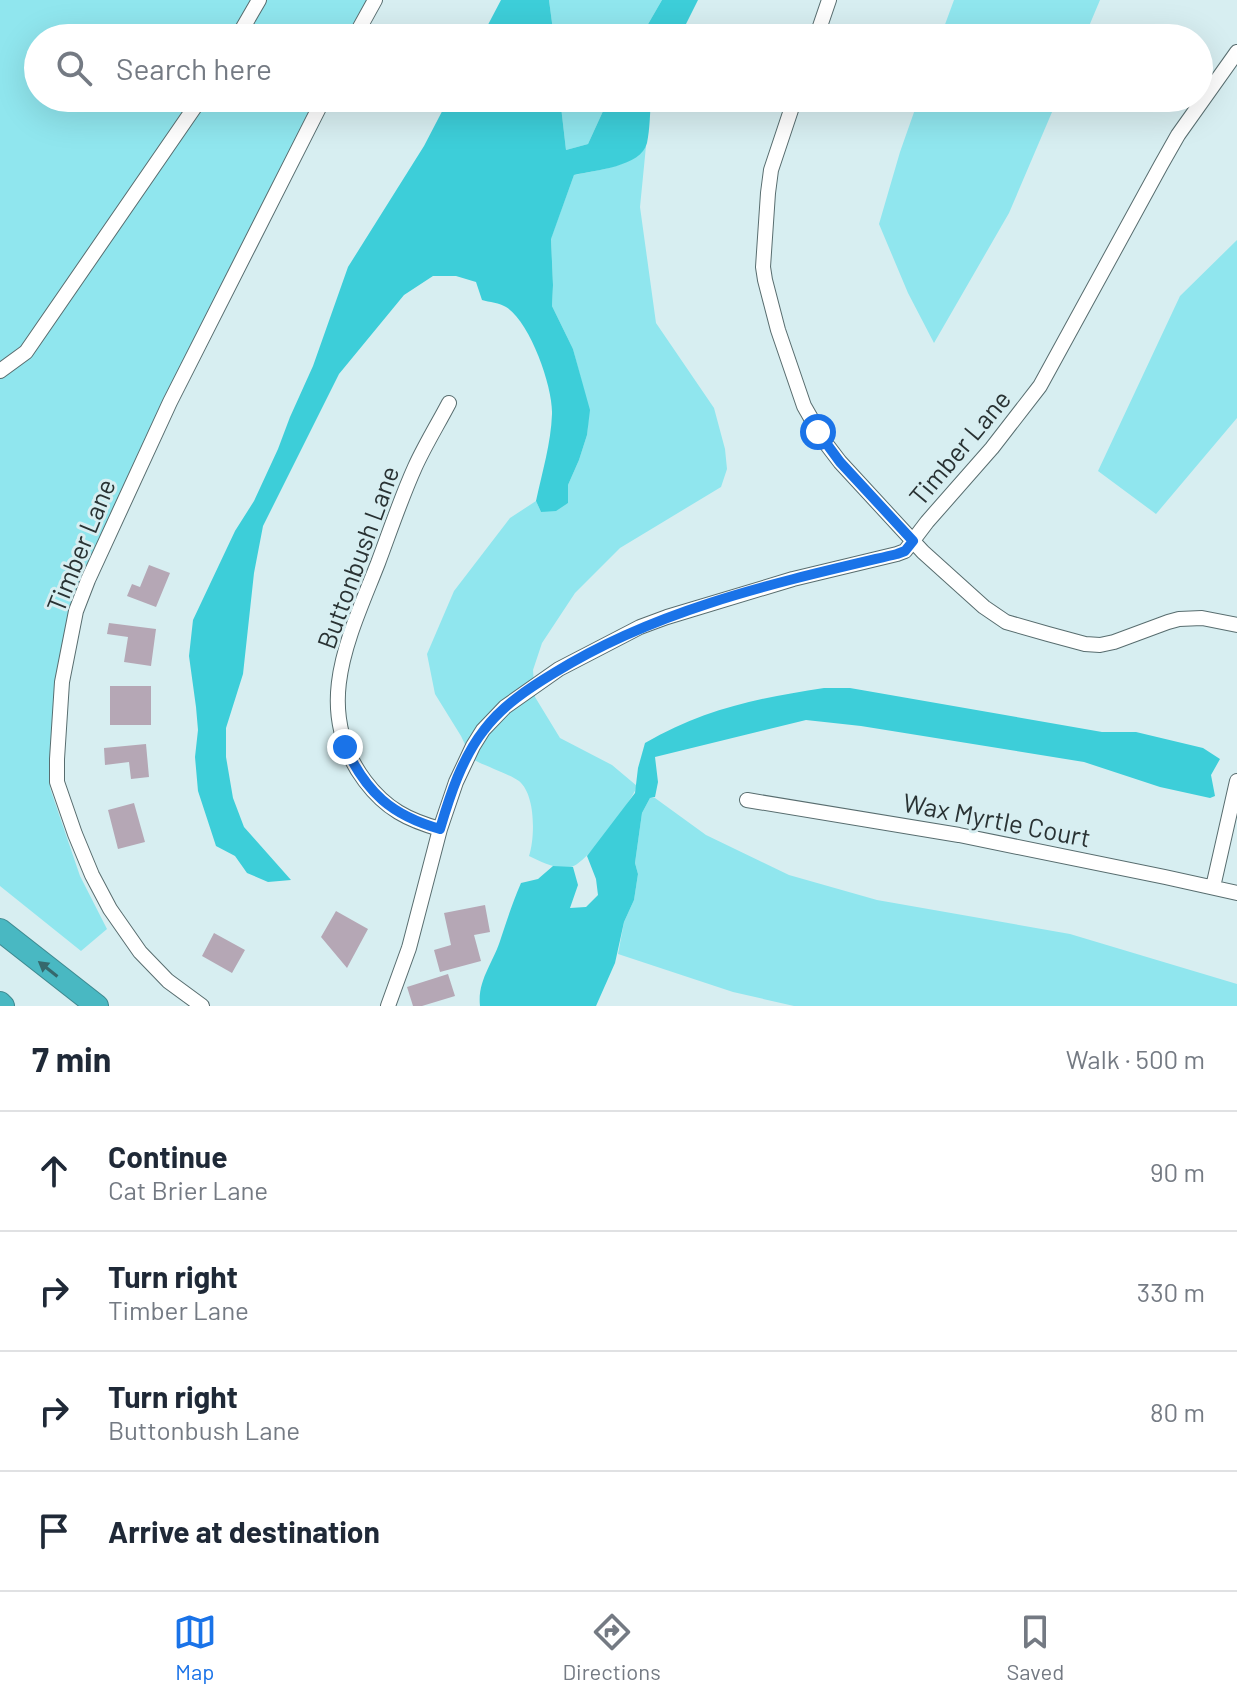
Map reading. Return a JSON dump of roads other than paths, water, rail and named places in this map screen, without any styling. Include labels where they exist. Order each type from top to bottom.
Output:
[{"type":"highway","points":[[0,930],[97,1006]]},
{"type":"street","points":[[245,24],[259,0]]},
{"type":"street","points":[[362,24],[375,0]]},
{"type":"street","points":[[821,24],[829,0]]},
{"type":"street","name":"Timber Lane","points":[[1213,86],[1237,52]]},
{"type":"street","points":[[0,371],[26,352],[191,112]]},
{"type":"street","name":"Timber Lane","points":[[202,1006],[168,981],[140,952],[110,909],[87,861],[57,782],[62,682],[76,611],[106,538],[170,402],[317,112]]},
{"type":"street","points":[[790,112],[771,170],[763,249],[765,280],[796,386],[811,420],[840,462],[923,552],[998,618],[1085,644],[1100,645],[1179,619],[1202,618],[1237,625]]},
{"type":"street","name":"Timber Lane","points":[[388,1006],[409,948],[440,829],[456,782],[483,730],[505,707],[559,669],[615,639],[667,617],[793,579],[905,551],[1040,386],[1166,155],[1194,112]]},
{"type":"street","name":"Buttonbush Lane","points":[[440,829],[402,815],[370,787],[345,747],[337,702],[343,662],[356,619],[415,466],[449,403]]},
{"type":"street","points":[[1213,887],[1237,781]]},
{"type":"street","name":"Wax Myrtle Court","points":[[747,800],[959,835],[1237,893]]}]
